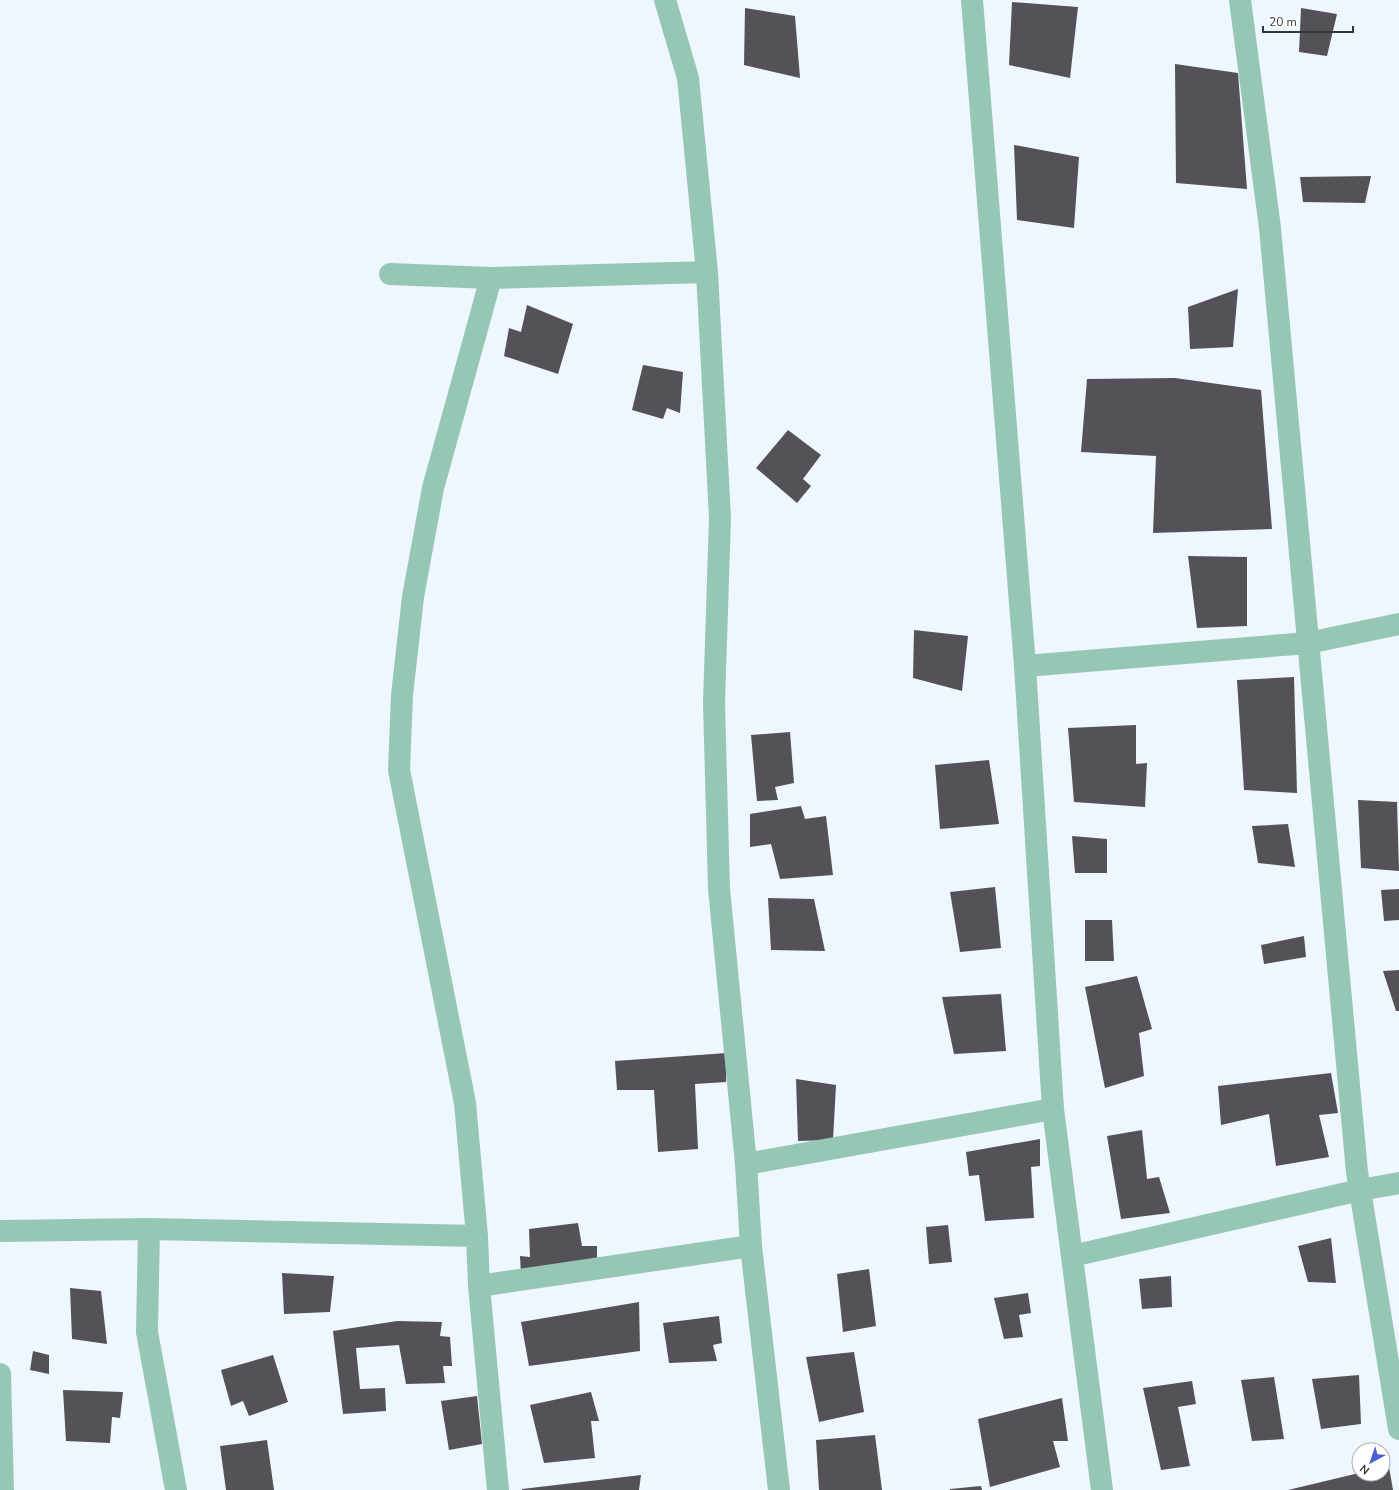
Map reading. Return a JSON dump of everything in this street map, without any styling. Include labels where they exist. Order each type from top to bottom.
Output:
[{"type":"street","points":[[665,0],[688,78],[707,272],[720,518],[714,703],[719,889],[746,1164],[751,1246],[779,1490]]},
{"type":"street","points":[[972,0],[1025,666],[1052,1109],[1102,1490]]},
{"type":"street","points":[[1240,0],[1270,228],[1360,1190],[1399,1429]]},
{"type":"street","points":[[390,274],[491,278],[707,272]]},
{"type":"street","points":[[491,278],[433,488],[413,597],[402,695],[399,770],[465,1103],[477,1236],[479,1286],[498,1490]]},
{"type":"street","points":[[1025,666],[1308,643],[1399,624]]},
{"type":"street","points":[[746,1164],[1052,1109]]},
{"type":"street","points":[[1072,1256],[1360,1190],[1399,1183]]},
{"type":"street","points":[[0,1230],[149,1229],[477,1236]]},
{"type":"street","points":[[149,1229],[147,1332],[176,1490]]},
{"type":"street","points":[[479,1286],[751,1246]]},
{"type":"street","points":[[0,1374],[3,1490]]},
{"type":"building","points":[[1012,2],[1078,7],[1070,78],[1009,65]]},
{"type":"building","points":[[745,8],[795,16],[800,78],[744,65]]},
{"type":"building","points":[[1301,8],[1337,14],[1327,56],[1299,52]]},
{"type":"building","points":[[1175,64],[1238,73],[1247,189],[1176,183]]},
{"type":"building","points":[[1014,145],[1079,157],[1074,228],[1017,220]]},
{"type":"building","points":[[1371,176],[1365,203],[1303,202],[1300,177]]},
{"type":"building","points":[[1238,289],[1233,347],[1190,349],[1188,307]]},
{"type":"building","points":[[527,305],[573,324],[558,374],[504,356],[509,328],[521,332]]},
{"type":"building","points":[[643,365],[683,372],[680,413],[667,408],[663,419],[632,410]]},
{"type":"building","points":[[1175,378],[1261,390],[1272,529],[1153,533],[1156,456],[1081,452],[1087,379]]},
{"type":"building","points":[[788,430],[821,455],[803,479],[811,486],[797,503],[756,468]]},
{"type":"building","points":[[1188,556],[1247,557],[1247,626],[1197,628]]},
{"type":"building","points":[[914,630],[968,636],[962,691],[913,678]]},
{"type":"building","points":[[1294,677],[1297,793],[1244,790],[1237,680]]},
{"type":"building","points":[[1136,725],[1136,764],[1147,763],[1145,807],[1074,802],[1068,728]]},
{"type":"building","points":[[790,732],[794,783],[775,787],[778,800],[757,801],[751,735]]},
{"type":"building","points":[[989,760],[999,824],[940,829],[935,765]]},
{"type":"building","points":[[1358,800],[1397,802],[1399,871],[1361,868]]},
{"type":"building","points":[[801,806],[805,819],[826,816],[833,875],[780,879],[771,844],[750,847],[750,814]]},
{"type":"building","points":[[1288,824],[1295,867],[1258,863],[1252,826]]},
{"type":"building","points":[[1072,836],[1107,839],[1107,873],[1075,873]]},
{"type":"building","points":[[995,887],[1001,948],[960,952],[950,892]]},
{"type":"building","points":[[1399,889],[1399,920],[1384,921],[1381,890]]},
{"type":"building","points":[[768,898],[814,899],[825,951],[771,950]]},
{"type":"building","points":[[1085,920],[1112,920],[1114,961],[1085,961]]},
{"type":"building","points":[[1304,936],[1306,957],[1264,964],[1261,945]]},
{"type":"building","points":[[1399,970],[1399,1011],[1396,1011],[1383,971]]},
{"type":"building","points":[[1137,976],[1152,1029],[1139,1033],[1144,1076],[1105,1088],[1085,987]]},
{"type":"building","points":[[1001,994],[1006,1051],[954,1054],[942,997]]},
{"type":"building","points":[[727,1053],[726,1082],[695,1084],[698,1149],[658,1152],[654,1090],[617,1090],[615,1061]]},
{"type":"building","points":[[1331,1073],[1338,1113],[1319,1115],[1329,1157],[1276,1166],[1269,1114],[1221,1125],[1218,1086]]},
{"type":"building","points":[[796,1079],[836,1085],[833,1140],[798,1141]]},
{"type":"building","points":[[1142,1130],[1147,1179],[1159,1177],[1170,1213],[1121,1219],[1107,1136]]},
{"type":"building","points":[[1040,1139],[1040,1166],[1031,1167],[1034,1218],[985,1221],[979,1175],[969,1176],[966,1152]]},
{"type":"building","points":[[578,1223],[582,1246],[597,1246],[597,1263],[521,1274],[520,1256],[530,1257],[529,1229]]},
{"type":"building","points":[[948,1225],[952,1262],[929,1264],[926,1227]]},
{"type":"building","points":[[1331,1238],[1336,1283],[1308,1282],[1298,1246]]},
{"type":"building","points":[[869,1269],[876,1326],[843,1332],[837,1274]]},
{"type":"building","points":[[282,1273],[334,1276],[330,1312],[284,1314]]},
{"type":"building","points":[[1171,1276],[1172,1307],[1142,1309],[1139,1279]]},
{"type":"building","points":[[70,1288],[101,1291],[107,1344],[72,1339]]},
{"type":"building","points":[[1028,1293],[1031,1313],[1019,1315],[1023,1337],[1004,1339],[994,1298]]},
{"type":"building","points":[[639,1302],[640,1351],[529,1366],[521,1322]]},
{"type":"building","points":[[719,1316],[722,1343],[713,1345],[717,1361],[669,1363],[663,1323]]},
{"type":"building","points":[[397,1321],[442,1322],[440,1336],[450,1337],[452,1366],[443,1366],[445,1383],[406,1384],[399,1345],[356,1348],[360,1389],[385,1388],[386,1411],[343,1414],[333,1331]]},
{"type":"building","points":[[33,1351],[49,1355],[49,1374],[30,1370]]},
{"type":"building","points":[[854,1352],[864,1412],[819,1422],[806,1357]]},
{"type":"building","points":[[273,1355],[288,1402],[249,1416],[243,1401],[231,1406],[221,1370]]},
{"type":"building","points":[[1359,1375],[1361,1424],[1321,1429],[1312,1379]]},
{"type":"building","points":[[1274,1377],[1284,1439],[1252,1441],[1241,1380]]},
{"type":"building","points":[[1192,1381],[1196,1404],[1178,1407],[1190,1466],[1161,1470],[1143,1388]]},
{"type":"building","points":[[63,1390],[123,1392],[120,1418],[112,1417],[110,1443],[66,1441]]},
{"type":"building","points":[[591,1392],[599,1421],[591,1421],[595,1458],[544,1463],[530,1405]]},
{"type":"building","points":[[477,1396],[482,1444],[449,1450],[441,1401]]},
{"type":"building","points":[[1062,1398],[1068,1441],[1053,1441],[1060,1467],[990,1487],[978,1419]]},
{"type":"building","points":[[875,1435],[882,1490],[819,1490],[816,1440]]},
{"type":"building","points":[[267,1440],[274,1490],[226,1490],[220,1446]]},
{"type":"building","points":[[641,1475],[639,1490],[522,1490],[522,1489]]},
{"type":"building","points":[[1351,1475],[1351,1482],[1391,1482],[1391,1478],[1393,1490],[1288,1490]]},
{"type":"building","points":[[981,1486],[982,1490],[950,1490],[950,1489]]}]
